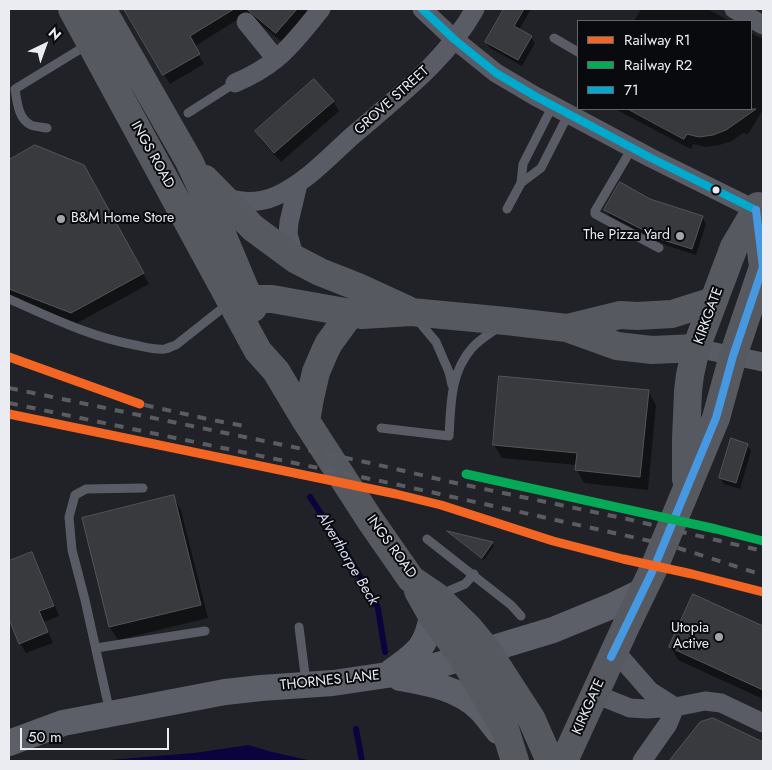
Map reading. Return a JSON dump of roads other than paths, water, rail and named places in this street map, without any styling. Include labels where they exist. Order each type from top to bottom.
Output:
[{"type":"highway","name":"INGS ROAD","points":[[72,9],[240,300]]},
{"type":"highway","name":"INGS ROAD","points":[[102,9],[189,161],[214,215],[258,351],[276,371],[370,520],[411,579],[475,654]]},
{"type":"highway","name":"INGS ROAD","points":[[189,161],[253,228],[295,259],[411,312]]},
{"type":"highway","name":"KIRKGATE","points":[[686,489],[688,391],[696,348],[734,247],[760,203]]},
{"type":"highway","name":"KIRKGATE","points":[[564,761],[667,538],[716,418],[732,356],[762,267],[760,203]]},
{"type":"highway","name":"INGS ROAD","points":[[240,300],[272,299],[362,315],[411,312],[506,321],[567,328],[617,346],[652,350],[696,348]]},
{"type":"highway","name":"INGS ROAD","points":[[567,328],[620,315],[672,314],[713,301]]},
{"type":"highway","points":[[306,421],[316,372],[329,343],[351,313]]},
{"type":"highway","points":[[475,654],[505,729],[513,755]]},
{"type":"highway","points":[[475,654],[531,718],[550,761]]},
{"type":"street","points":[[235,83],[250,76],[276,59],[293,43],[321,9]]},
{"type":"street","points":[[422,9],[496,73],[571,112],[651,158],[760,203]]},
{"type":"street","name":"GROVE STREET","points":[[218,193],[229,199],[252,202],[275,197],[298,184],[415,82],[456,40],[475,9]]},
{"type":"street","points":[[734,9],[763,25]]},
{"type":"street","points":[[246,22],[276,59]]},
{"type":"street","points":[[295,259],[288,234],[298,184]]},
{"type":"street","points":[[696,348],[763,362]]},
{"type":"street","name":"THORNES LANE","points":[[9,743],[63,723],[225,692],[306,684],[333,684],[431,667],[552,630],[643,591]]},
{"type":"street","points":[[387,676],[416,654],[422,647],[430,629],[434,606]]},
{"type":"street","points":[[614,650],[650,691],[675,707]]},
{"type":"street","points":[[387,676],[435,685],[469,700],[482,710],[513,755]]},
{"type":"street","points":[[595,694],[630,708],[675,707],[705,701],[722,703],[763,723]]},
{"type":"street","points":[[642,761],[668,724],[675,707]]},
{"type":"lane","points":[[554,38],[577,51]]},
{"type":"lane","points":[[47,128],[32,126],[25,121],[18,107],[12,86],[92,43]]},
{"type":"lane","points":[[188,113],[235,83]]},
{"type":"lane","points":[[520,183],[540,168],[571,112]]},
{"type":"lane","points":[[507,209],[520,183],[523,164],[571,112]]},
{"type":"lane","points":[[632,148],[595,214],[659,248]]},
{"type":"lane","points":[[9,299],[68,326],[96,336],[122,343],[159,349],[168,349],[176,345],[240,300]]},
{"type":"lane","points":[[411,312],[436,342],[449,372],[453,388]]},
{"type":"lane","points":[[381,428],[449,436],[453,388],[457,370],[472,347],[506,321]]},
{"type":"lane","points":[[111,714],[72,550],[70,517],[75,495],[86,489],[143,488]]},
{"type":"lane","points":[[427,539],[474,574],[511,605],[521,616]]},
{"type":"lane","points":[[434,606],[466,584],[474,574]]},
{"type":"lane","points":[[298,627],[306,684]]},
{"type":"lane","points":[[96,648],[204,631]]},
{"type":"waterway","name":"Alverthorpe Beck","points":[[310,497],[342,545],[378,608],[385,652]]},
{"type":"waterway","name":"Alverthorpe Beck","points":[[356,729],[362,761]]},
{"type":"railway","points":[[9,357],[140,404],[250,427]]},
{"type":"railway","points":[[9,388],[370,463],[627,519],[763,551]]},
{"type":"railway","points":[[9,403],[399,485],[672,546],[763,575]]},
{"type":"railway","points":[[9,414],[396,494],[441,505],[553,541],[763,592]]},
{"type":"rail line","name":"R1","points":[[9,357],[140,404]]},
{"type":"rail line","name":"R1","points":[[9,414],[396,494],[441,505],[553,541],[763,592]]},
{"type":"rail line","name":"R2","points":[[466,474],[763,541]]},
{"type":"place","name":"B&M Home Store","points":[[61,219]]},
{"type":"place","name":"The Pizza Yard","points":[[680,236]]},
{"type":"place","name":"Utopia Active","points":[[719,637]]}]
